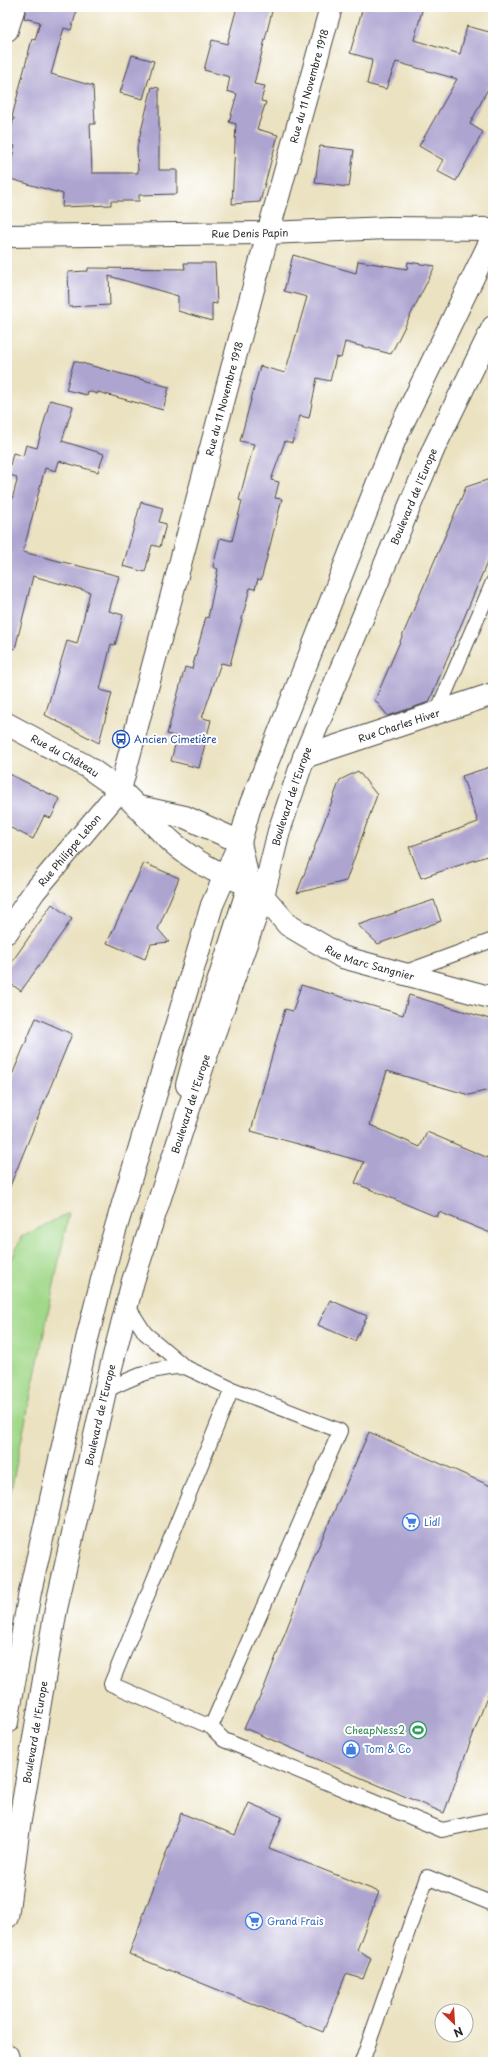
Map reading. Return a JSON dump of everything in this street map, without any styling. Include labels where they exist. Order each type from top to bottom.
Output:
[{"type":"main road","points":[[7,30],[14,7]]},
{"type":"main road","name":"Rue du 11 Novembre 1918","points":[[120,790],[268,233],[331,7]]},
{"type":"main road","name":"Rue Denis Papin","points":[[7,236],[268,233],[388,228],[493,229]]},
{"type":"main road","points":[[7,1722],[30,1592],[88,1335],[145,1126],[212,905],[223,876],[240,842],[250,806],[396,439],[493,236]]},
{"type":"main road","name":"Boulevard de l'Europe","points":[[7,1917],[19,1826],[56,1609],[105,1391],[127,1305],[159,1196],[205,1059],[260,885],[304,757],[434,448],[493,327]]},
{"type":"main road","name":"Rue Charles Hiver","points":[[304,757],[493,694]]},
{"type":"main road","name":"Rue du Château","points":[[7,724],[86,766],[120,790]]},
{"type":"main road","points":[[120,790],[173,842],[223,876],[260,885]]},
{"type":"main road","name":"Rue Philippe Lebon","points":[[7,932],[34,892],[120,790]]},
{"type":"main road","points":[[139,807],[185,817],[240,842],[260,885]]},
{"type":"main road","name":"Rue Marc Sangnier","points":[[260,885],[288,925],[342,957],[400,974],[493,998]]},
{"type":"main road","points":[[7,2055],[9,2062]]},
{"type":"lane","points":[[436,714],[492,585]]},
{"type":"lane","points":[[400,974],[493,940]]},
{"type":"lane","points":[[127,1305],[145,1333],[185,1367],[232,1389],[340,1432],[211,1727]]},
{"type":"lane","points":[[105,1391],[143,1372],[167,1367],[185,1367]]},
{"type":"lane","points":[[232,1389],[111,1684],[211,1727],[224,1740],[442,1830],[493,1819]]},
{"type":"lane","points":[[362,2062],[427,1877],[493,1904]]},
{"type":"green space","points":[[69,1213],[7,1509],[7,1272],[21,1237]]},
{"type":"building","points":[[26,7],[78,7],[71,30],[64,28],[51,74],[93,86],[95,124],[90,124],[92,173],[138,173],[137,147],[152,87],[159,88],[159,170],[177,170],[177,194],[139,195],[139,201],[111,201],[111,205],[62,207],[63,194],[7,178],[15,146],[8,144],[14,118],[12,117],[32,39],[35,40],[40,22],[24,18]]},
{"type":"building","points":[[237,7],[273,7],[254,84],[265,86],[261,101],[266,102],[257,129],[278,135],[260,202],[232,204],[236,124],[229,122],[237,94],[227,91],[230,77],[204,70],[212,40],[227,44]]},
{"type":"building","points":[[363,7],[423,7],[414,40],[460,54],[467,26],[493,33],[493,79],[470,124],[483,132],[456,181],[437,171],[443,160],[419,146],[457,79],[396,62],[386,89],[367,84],[372,61],[371,59],[350,53]]},
{"type":"building","points":[[132,55],[154,61],[143,99],[120,93]]},
{"type":"building","points":[[320,146],[354,150],[349,187],[315,183]]},
{"type":"building","points":[[293,255],[356,273],[358,261],[407,269],[408,262],[435,266],[391,354],[345,342],[341,358],[336,357],[330,381],[317,378],[309,418],[300,416],[292,443],[285,441],[271,480],[279,482],[275,498],[282,499],[261,580],[258,579],[255,589],[250,588],[230,665],[221,663],[202,718],[211,720],[199,768],[171,761],[177,737],[167,734],[185,667],[192,669],[206,617],[208,618],[218,569],[213,567],[220,538],[232,541],[242,501],[239,500],[254,444],[240,441],[260,366],[285,373],[307,297],[284,291]]},
{"type":"building","points":[[184,263],[215,263],[217,304],[212,303],[212,321],[178,311],[178,296],[109,276],[110,305],[69,307],[68,272],[88,271],[88,268],[185,269]]},
{"type":"building","points":[[74,361],[169,387],[163,410],[98,392],[97,394],[88,391],[87,395],[66,390]]},
{"type":"building","points":[[50,400],[73,406],[62,441],[104,454],[98,472],[59,461],[56,471],[45,468],[23,552],[119,576],[109,611],[123,615],[115,645],[111,644],[100,690],[112,693],[99,743],[45,715],[67,641],[77,644],[90,592],[33,576],[15,649],[7,648],[7,518],[17,481],[16,477],[8,474],[13,453],[23,456],[26,445],[37,448]]},
{"type":"building","points":[[493,478],[493,548],[429,702],[388,716],[375,700],[466,487]]},
{"type":"building","points":[[141,502],[163,508],[159,522],[166,524],[160,547],[152,545],[145,572],[123,566]]},
{"type":"building","points":[[493,766],[493,854],[421,878],[409,847],[478,822],[462,776]]},
{"type":"building","points":[[358,771],[377,795],[346,881],[297,893],[340,780]]},
{"type":"building","points":[[7,773],[60,799],[51,818],[44,816],[33,839],[7,826]]},
{"type":"building","points":[[144,863],[179,878],[158,929],[169,942],[151,944],[145,959],[107,943]]},
{"type":"building","points":[[434,900],[441,921],[378,944],[358,925]]},
{"type":"building","points":[[52,904],[72,919],[21,991],[7,981],[7,969]]},
{"type":"building","points":[[301,985],[403,1015],[409,995],[493,1020],[493,1089],[469,1095],[387,1071],[370,1125],[420,1147],[427,1132],[493,1160],[493,1234],[439,1212],[437,1217],[355,1183],[364,1162],[251,1131],[285,1009],[293,1011]]},
{"type":"building","points":[[36,1018],[72,1034],[8,1191],[7,1087]]},
{"type":"building","points":[[330,1300],[367,1316],[355,1341],[318,1325]]},
{"type":"building","points":[[369,1432],[493,1487],[493,1681],[444,1813],[244,1728],[264,1688],[314,1557]]},
{"type":"building","name":"Grand Frais","points":[[249,1803],[282,1817],[269,1848],[379,1892],[357,1950],[371,1958],[363,1979],[346,1974],[323,2032],[129,1954],[181,1813],[235,1835]]},
{"type":"place","name":"Ancien Cimetière","points":[[121,739]]},
{"type":"place","name":"Lidl","points":[[411,1522]]},
{"type":"place","name":"CheapNess2","points":[[418,1730]]},
{"type":"place","name":"Tom & Co","points":[[351,1749]]},
{"type":"place","name":"Grand Frais","points":[[254,1921]]}]
